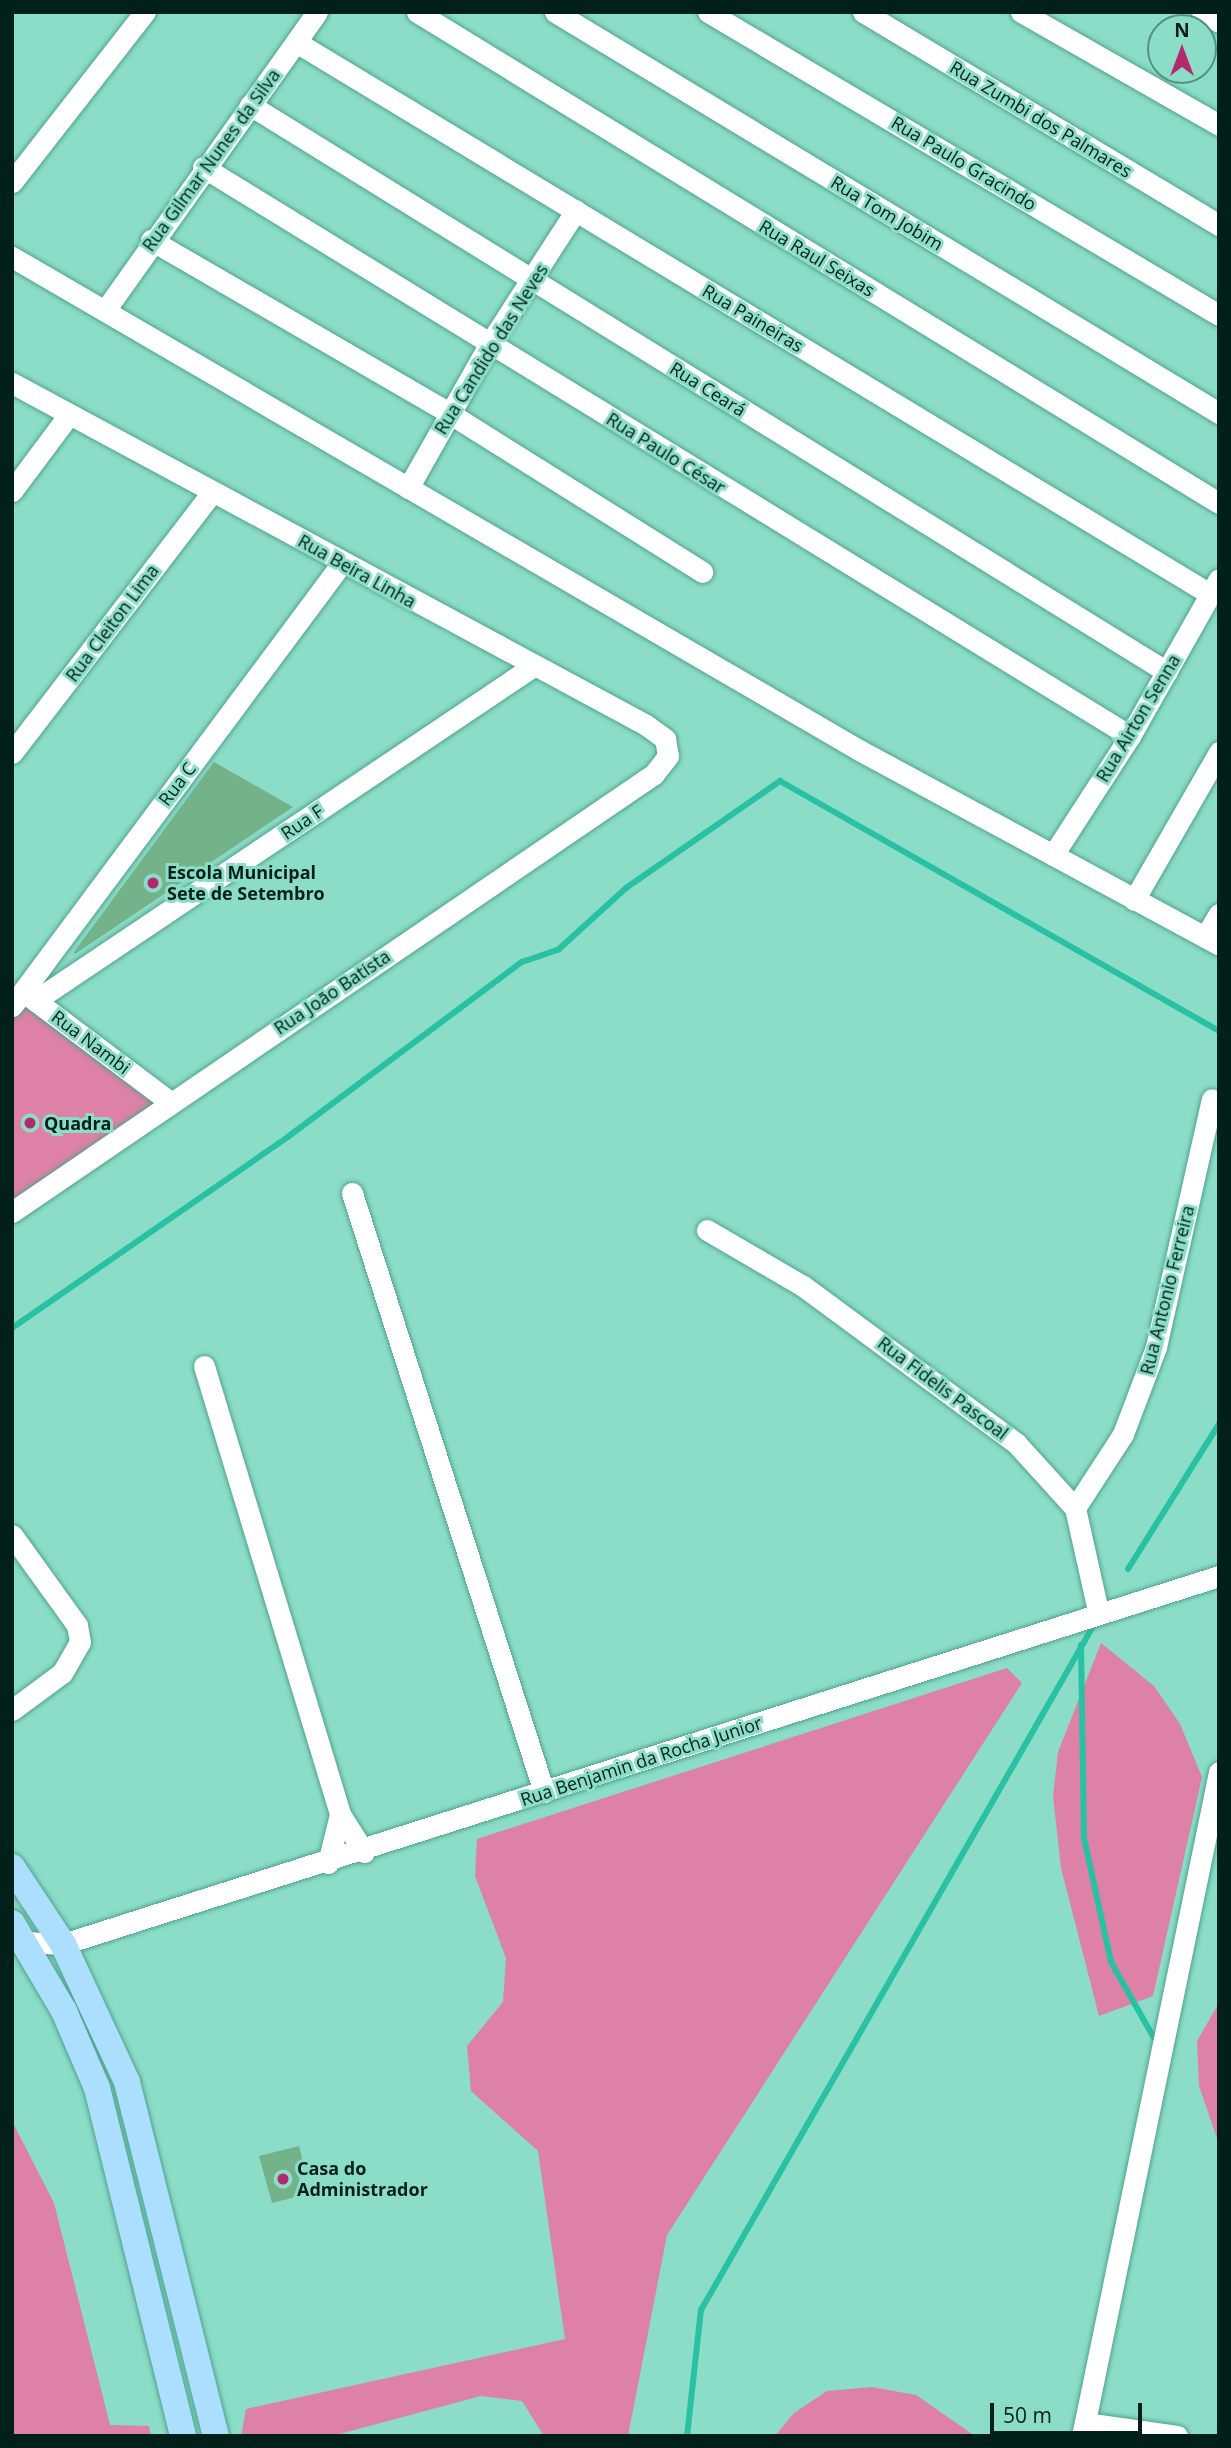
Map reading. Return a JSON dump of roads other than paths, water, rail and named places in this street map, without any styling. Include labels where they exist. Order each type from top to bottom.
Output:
[{"type":"main road","points":[[12,1867],[63,1944],[127,2082],[216,2436]]},
{"type":"main road","points":[[17,1936],[97,2088],[183,2436]]},
{"type":"street","points":[[12,182],[145,12]]},
{"type":"street","name":"Rua Gilmar Nunes da Silva","points":[[106,309],[151,240],[317,12]]},
{"type":"street","name":"Rua Raul Seixas","points":[[417,12],[1219,503]]},
{"type":"street","name":"Rua Tom Jobim","points":[[555,12],[1219,413]]},
{"type":"street","name":"Rua Paulo Gracindo","points":[[708,12],[1219,315]]},
{"type":"street","name":"Rua Zumbi dos Palmares","points":[[863,12],[1219,225]]},
{"type":"street","points":[[1021,12],[1219,125]]},
{"type":"street","points":[[1202,12],[1219,22]]},
{"type":"street","name":"Rua Paineiras","points":[[296,43],[1214,586]]},
{"type":"street","name":"Rua Ceará","points":[[250,105],[1167,672]]},
{"type":"street","name":"Rua Paulo César","points":[[204,167],[1130,736]]},
{"type":"street","name":"Rua Candido das Neves","points":[[408,488],[490,344],[576,210]]},
{"type":"street","points":[[151,240],[449,413],[702,572]]},
{"type":"street","points":[[12,257],[106,309],[408,488],[1134,900],[1212,941],[1219,914]]},
{"type":"street","name":"Rua Beira Linha","points":[[12,383],[68,416],[665,739],[668,756],[653,774]]},
{"type":"street","points":[[12,491],[68,416]]},
{"type":"street","name":"Rua Cleiton Lima","points":[[12,753],[212,492]]},
{"type":"street","name":"Rua C","points":[[21,995],[342,563]]},
{"type":"street","name":"Rua Airton Senna","points":[[1053,855],[1130,736],[1214,586]]},
{"type":"street","name":"Rua F","points":[[21,995],[532,667]]},
{"type":"street","points":[[1134,900],[1219,752]]},
{"type":"street","name":"Rua Joāo Batista","points":[[12,1212],[653,774]]},
{"type":"street","name":"Rua Nambi","points":[[21,995],[170,1102]]},
{"type":"street","name":"Rua Antonio Ferreira","points":[[1075,1508],[1123,1434],[1156,1347],[1212,1099]]},
{"type":"street","points":[[352,1193],[544,1792]]},
{"type":"street","name":"Rua Fidelis Pascoal","points":[[706,1230],[803,1286],[983,1415],[1075,1508]]},
{"type":"street","points":[[204,1366],[340,1814],[364,1852]]},
{"type":"street","points":[[1075,1508],[1098,1611]]},
{"type":"street","points":[[12,1535],[77,1625],[80,1642],[62,1673],[12,1710]]},
{"type":"street","name":"Rua Benjamin da Rocha Junior","points":[[17,1936],[63,1944],[364,1852],[1098,1611],[1219,1576]]},
{"type":"street","points":[[1177,2436],[1083,2429],[1219,1772]]},
{"type":"street","points":[[328,1863],[340,1814]]},
{"type":"waterway","points":[[12,1328],[289,1136],[522,962],[559,949],[626,888],[780,781],[1219,1031]]},
{"type":"waterway","points":[[1128,1569],[1219,1424]]},
{"type":"waterway","points":[[687,2436],[701,2310],[1095,1623]]},
{"type":"waterway","points":[[1081,1645],[1084,1838],[1111,1962],[1154,2038]]},
{"type":"place","name":"Escola Municipal Sete de Setembro","points":[[153,883]]},
{"type":"place","name":"Quadra","points":[[30,1123]]},
{"type":"place","name":"Casa do Administrador","points":[[283,2179]]}]
